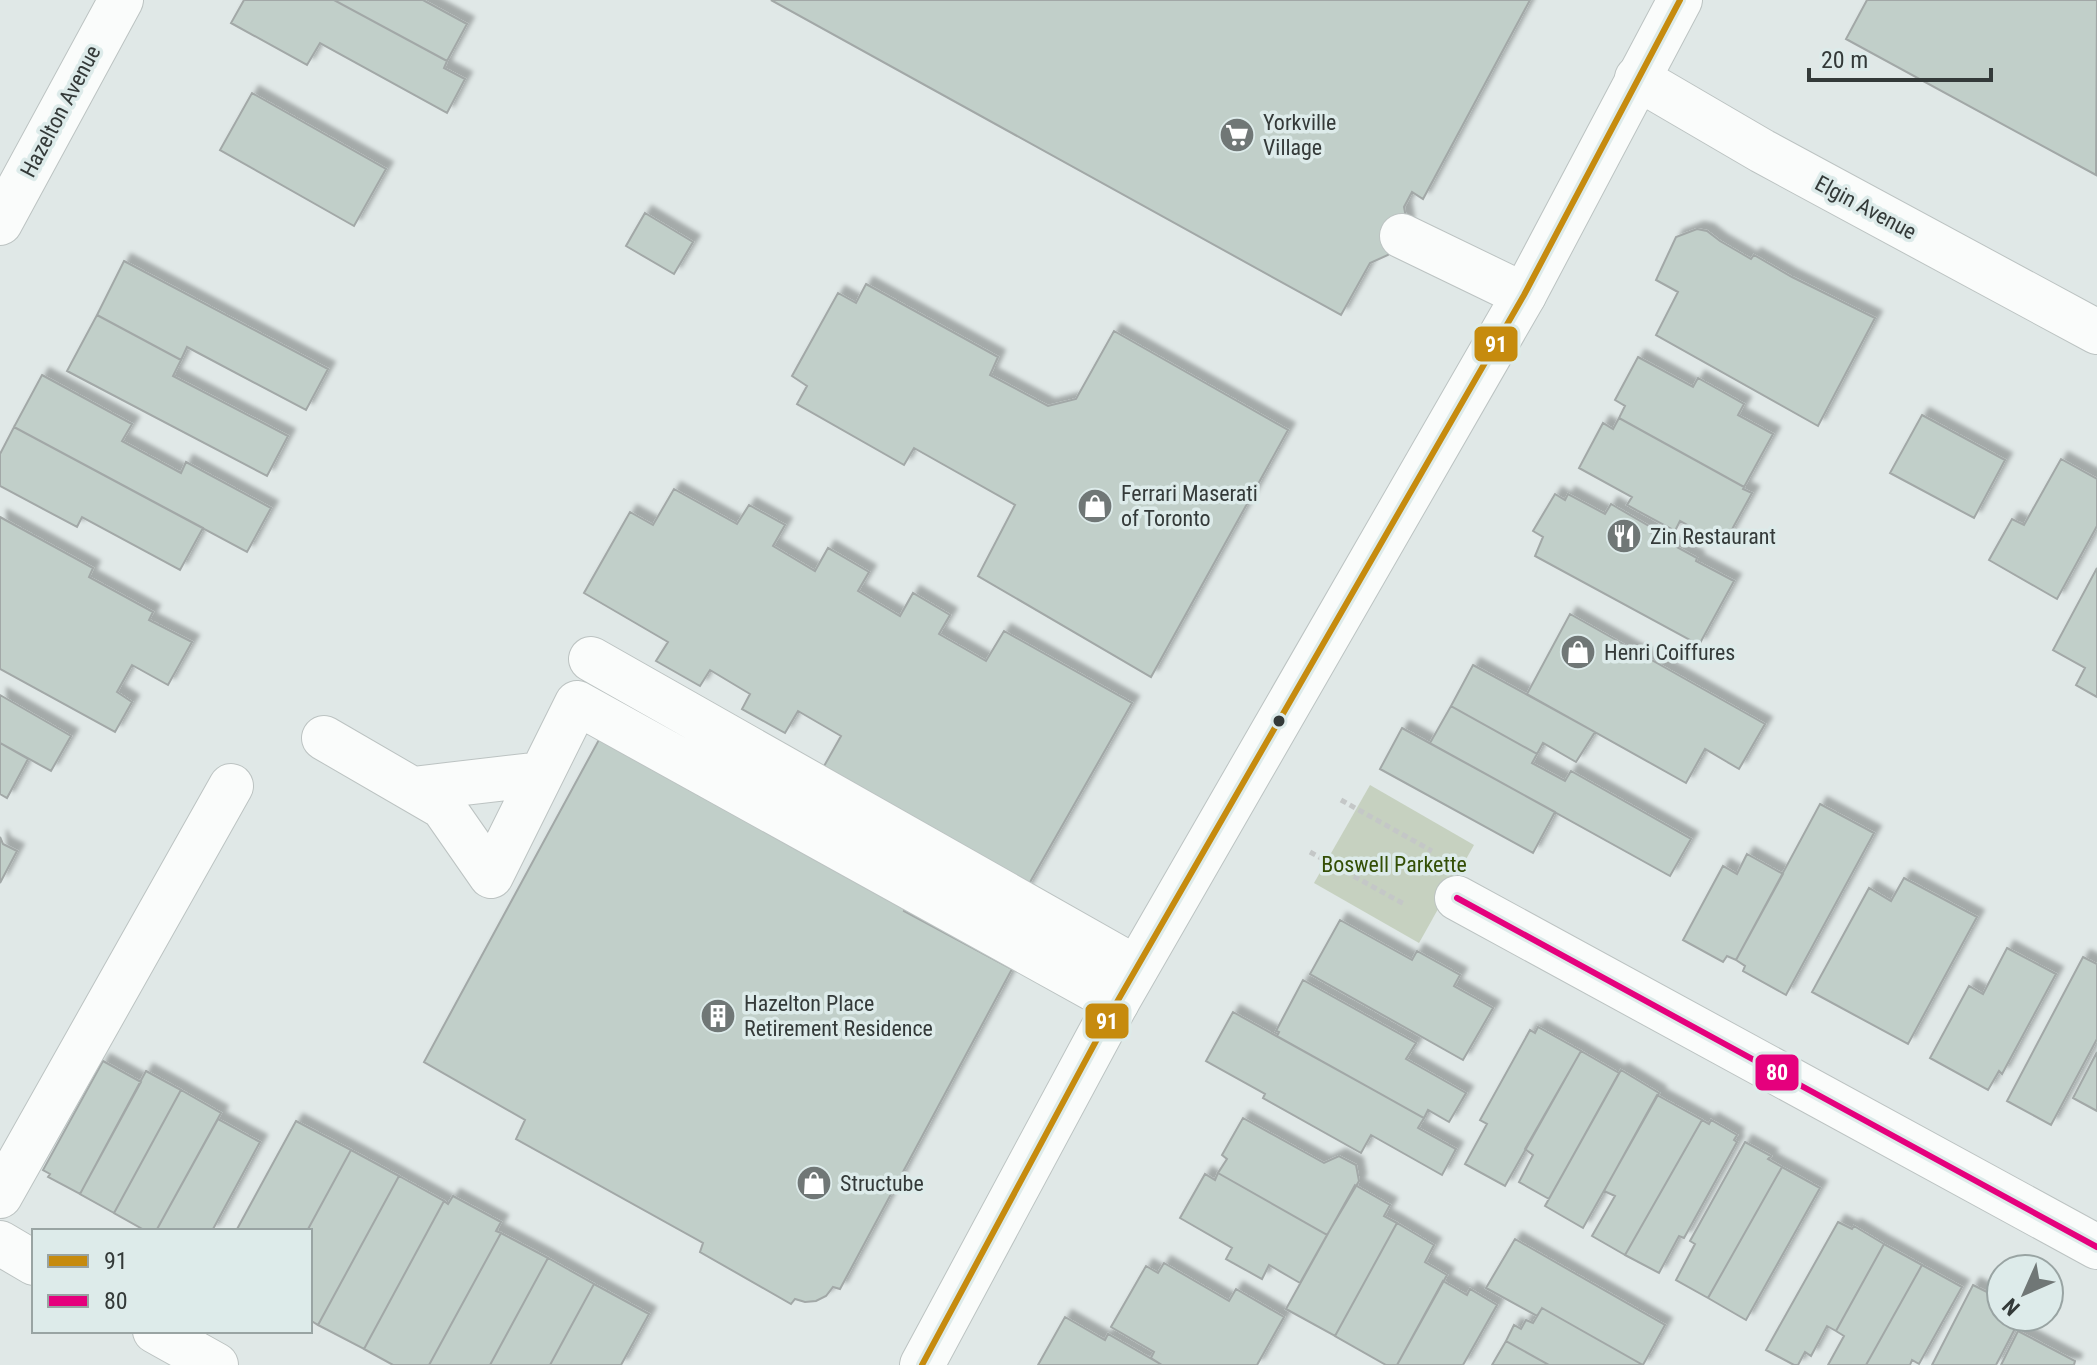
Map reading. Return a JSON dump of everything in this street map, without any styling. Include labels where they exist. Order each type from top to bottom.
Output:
[{"type":"street","name":"Hazelton Avenue","points":[[0,223],[121,0]]},
{"type":"street","points":[[922,1365],[1127,985],[1524,295],[1680,0]]},
{"type":"street","name":"Elgin Avenue","points":[[1637,78],[1762,151],[2097,332]]},
{"type":"street","points":[[1402,236],[1524,295]]},
{"type":"street","points":[[591,659],[1127,985]]},
{"type":"street","points":[[324,738],[443,807],[491,876],[577,703],[1127,985]]},
{"type":"street","points":[[413,789],[541,774]]},
{"type":"street","points":[[0,1196],[231,786]]},
{"type":"street","points":[[1457,898],[2097,1247]]},
{"type":"street","points":[[0,1243],[32,1262]]},
{"type":"street","points":[[159,1333],[216,1365]]},
{"type":"path","points":[[1341,800],[1432,851]]},
{"type":"path","points":[[1310,852],[1417,911]]},
{"type":"green space","name":"Boswell Parkette","points":[[1370,785],[1474,845],[1419,943],[1314,883]]},
{"type":"building","points":[[244,0],[334,0],[447,61],[444,68],[465,79],[447,113],[320,43],[307,65],[231,23]]},
{"type":"building","points":[[334,0],[423,0],[467,24],[447,61]]},
{"type":"building","name":"Yorkville Village","points":[[771,0],[1530,0],[1423,199],[1412,192],[1404,207],[1407,223],[1401,243],[1388,255],[1370,263],[1341,315]]},
{"type":"building","points":[[1867,0],[2097,0],[2096,175],[1846,39]]},
{"type":"building","points":[[252,93],[386,169],[354,226],[220,150]]},
{"type":"building","points":[[645,213],[693,242],[674,274],[626,246]]},
{"type":"building","points":[[1697,229],[1707,231],[1751,259],[1754,255],[1875,318],[1818,426],[1656,335],[1678,292],[1656,280],[1676,237]]},
{"type":"building","points":[[124,261],[328,369],[306,410],[187,347],[181,360],[97,315]]},
{"type":"building","points":[[866,284],[998,357],[990,375],[1048,406],[1076,399],[1114,331],[1288,430],[1151,677],[978,576],[1015,505],[914,448],[904,465],[797,404],[807,386],[792,376],[838,293],[856,303]]},
{"type":"building","points":[[97,315],[181,360],[173,376],[288,436],[267,476],[67,371]]},
{"type":"building","points":[[1638,357],[1693,387],[1698,378],[1744,404],[1738,415],[1773,434],[1744,487],[1619,418],[1625,406],[1615,400]]},
{"type":"building","points":[[42,375],[132,424],[122,441],[181,473],[186,462],[271,508],[247,552],[14,427]]},
{"type":"building","points":[[1922,415],[2005,460],[1974,518],[1890,473]]},
{"type":"building","points":[[1619,418],[1752,493],[1725,542],[1715,537],[1714,540],[1680,521],[1675,531],[1627,505],[1632,497],[1579,468],[1603,423],[1613,429]]},
{"type":"building","points":[[14,427],[203,528],[180,570],[82,517],[77,527],[0,486],[0,454]]},
{"type":"building","points":[[2061,459],[2097,479],[2097,526],[2057,599],[1989,560],[2012,519],[2024,525]]},
{"type":"building","points":[[674,489],[737,524],[749,505],[785,525],[773,546],[815,571],[828,548],[869,572],[858,591],[900,616],[913,593],[950,615],[939,634],[986,661],[1004,631],[1132,703],[1025,891],[819,775],[841,736],[798,711],[785,733],[742,709],[750,694],[710,670],[700,686],[656,661],[668,642],[584,593],[630,512],[653,525]]},
{"type":"building","points":[[1555,494],[1565,500],[1568,494],[1605,514],[1611,504],[1654,529],[1651,533],[1734,581],[1699,645],[1535,556],[1543,537],[1533,531]]},
{"type":"building","points":[[0,517],[93,568],[89,577],[153,612],[149,620],[192,642],[168,685],[132,665],[117,692],[132,702],[115,732],[0,669]]},
{"type":"building","points":[[2097,568],[2097,697],[2076,685],[2085,668],[2053,650]]},
{"type":"building","points":[[1570,614],[1765,724],[1739,769],[1705,749],[1686,783],[1527,694]]},
{"type":"building","points":[[1473,665],[1595,732],[1576,762],[1543,743],[1537,754],[1451,706]]},
{"type":"building","points":[[0,695],[71,736],[51,771],[0,743]]},
{"type":"building","points":[[1451,706],[1537,754],[1532,763],[1565,781],[1571,771],[1691,839],[1670,876],[1430,743]]},
{"type":"building","points":[[1402,728],[1555,812],[1533,853],[1380,769]]},
{"type":"building","name":"Hazelton Place Retirement Residence","points":[[601,736],[907,905],[904,911],[1012,969],[840,1289],[833,1287],[826,1296],[816,1301],[795,1299],[791,1304],[700,1252],[703,1243],[516,1139],[525,1120],[424,1062]]},
{"type":"building","points":[[0,743],[28,759],[7,798],[0,794]]},
{"type":"building","points":[[1820,804],[1874,833],[1786,995],[1743,971],[1745,966],[1736,960]]},
{"type":"building","points":[[0,837],[3,844],[17,851],[0,883]]},
{"type":"building","points":[[1747,854],[1783,874],[1736,960],[1727,956],[1723,962],[1683,940],[1723,866],[1737,874]]},
{"type":"building","points":[[1904,878],[1977,917],[1908,1044],[1812,992],[1869,888],[1891,901]]},
{"type":"building","points":[[1340,920],[1412,960],[1417,951],[1460,975],[1454,986],[1493,1008],[1463,1060],[1310,974]]},
{"type":"building","points":[[2007,948],[2056,974],[2002,1074],[1999,1071],[1988,1090],[1930,1058],[1969,986],[1983,994]]},
{"type":"building","points":[[2083,957],[2097,964],[2097,1039],[2051,1125],[2007,1101]]},
{"type":"building","points":[[1303,980],[1416,1043],[1406,1059],[1466,1093],[1449,1122],[1428,1110],[1424,1118],[1277,1036],[1279,1032],[1276,1031]]},
{"type":"building","points":[[1233,1012],[1424,1118],[1418,1128],[1456,1149],[1442,1175],[1371,1135],[1361,1153],[1263,1098],[1265,1094],[1206,1061]]},
{"type":"building","points":[[1538,1027],[1581,1051],[1505,1186],[1465,1164],[1487,1124],[1480,1120],[1530,1030],[1535,1033]]},
{"type":"building","points":[[1581,1051],[1619,1073],[1549,1199],[1519,1182],[1533,1155],[1525,1149]]},
{"type":"building","points":[[2097,1052],[2097,1111],[2073,1098]]},
{"type":"building","points":[[103,1061],[141,1082],[80,1194],[48,1177],[50,1174],[43,1170]]},
{"type":"building","points":[[1621,1070],[1659,1093],[1583,1228],[1545,1206]]},
{"type":"building","points":[[146,1071],[181,1090],[114,1213],[80,1194]]},
{"type":"building","points":[[181,1090],[221,1113],[157,1229],[142,1229],[114,1213]]},
{"type":"building","points":[[1657,1095],[1702,1120],[1625,1255],[1592,1236],[1615,1196],[1604,1191]]},
{"type":"building","points":[[1243,1118],[1324,1163],[1339,1156],[1356,1165],[1359,1181],[1327,1235],[1218,1173],[1227,1159],[1222,1155]]},
{"type":"building","points":[[218,1119],[260,1142],[213,1229],[157,1229]]},
{"type":"building","points":[[1702,1120],[1709,1124],[1711,1120],[1737,1135],[1734,1140],[1737,1142],[1684,1238],[1679,1236],[1659,1273],[1625,1255]]},
{"type":"building","points":[[296,1121],[351,1150],[308,1229],[237,1229]]},
{"type":"building","points":[[1745,1142],[1771,1156],[1768,1159],[1782,1167],[1708,1298],[1676,1280],[1695,1244],[1690,1241]]},
{"type":"building","points":[[351,1150],[399,1176],[318,1325],[312,1321],[312,1229],[308,1229]]},
{"type":"building","points":[[1782,1167],[1820,1188],[1746,1320],[1708,1298]]},
{"type":"building","points":[[1218,1173],[1327,1235],[1300,1283],[1269,1265],[1262,1279],[1226,1259],[1232,1248],[1180,1218],[1205,1174],[1215,1180]]},
{"type":"building","points":[[399,1176],[444,1201],[364,1349],[318,1325]]},
{"type":"building","points":[[1355,1185],[1390,1205],[1384,1216],[1397,1223],[1335,1336],[1286,1309]]},
{"type":"building","points":[[453,1196],[501,1222],[496,1231],[501,1233],[429,1365],[393,1365],[364,1349],[444,1201],[448,1204]]},
{"type":"building","points":[[1838,1222],[1852,1229],[1854,1226],[1884,1244],[1836,1331],[1827,1326],[1811,1356],[1805,1352],[1798,1365],[1794,1365],[1766,1350]]},
{"type":"building","points":[[1397,1223],[1434,1245],[1425,1262],[1447,1275],[1397,1365],[1386,1365],[1335,1336]]},
{"type":"building","points":[[501,1233],[548,1258],[490,1365],[429,1365]]},
{"type":"building","points":[[1515,1239],[1665,1325],[1643,1365],[1542,1308],[1537,1316],[1486,1288]]},
{"type":"building","points":[[1884,1244],[1922,1265],[1866,1365],[1828,1365],[1844,1336],[1836,1331]]},
{"type":"building","points":[[548,1258],[594,1284],[550,1365],[490,1365]]},
{"type":"building","points":[[1164,1263],[1229,1301],[1236,1289],[1284,1317],[1257,1365],[1162,1365],[1151,1358],[1154,1352],[1111,1327],[1146,1266],[1158,1273]]},
{"type":"building","points":[[1922,1265],[1962,1287],[1919,1364],[1912,1360],[1910,1365],[1866,1365]]},
{"type":"building","points":[[1443,1281],[1467,1295],[1470,1289],[1497,1305],[1463,1365],[1397,1365]]},
{"type":"building","points":[[594,1284],[649,1314],[621,1365],[550,1365]]},
{"type":"building","points":[[1973,1285],[1985,1291],[1985,1333],[2013,1333],[1996,1365],[1932,1365]]},
{"type":"building","points":[[1542,1308],[1643,1365],[1549,1365],[1506,1341],[1514,1325],[1521,1329],[1526,1320],[1533,1323]]},
{"type":"building","points":[[1065,1317],[1105,1340],[1108,1334],[1162,1365],[1038,1365]]},
{"type":"building","points":[[2017,1333],[2075,1361],[2074,1365],[2001,1365]]},
{"type":"building","points":[[1506,1341],[1549,1365],[1492,1365]]},
{"type":"transit line","name":"91","points":[[922,1365],[1117,1002],[1524,295],[1680,0]]},
{"type":"transit line","name":"80","points":[[1457,898],[2097,1247]]},
{"type":"place","name":"Yorkville Village","points":[[1237,135]]},
{"type":"place","name":"Ferrari Maserati of Toronto","points":[[1095,506]]},
{"type":"place","name":"Zin Restaurant","points":[[1624,536]]},
{"type":"place","name":"Henri Coiffures","points":[[1578,652]]},
{"type":"place","name":"Hazelton Place Retirement Residence","points":[[718,1016]]},
{"type":"place","name":"Structube","points":[[814,1183]]}]
